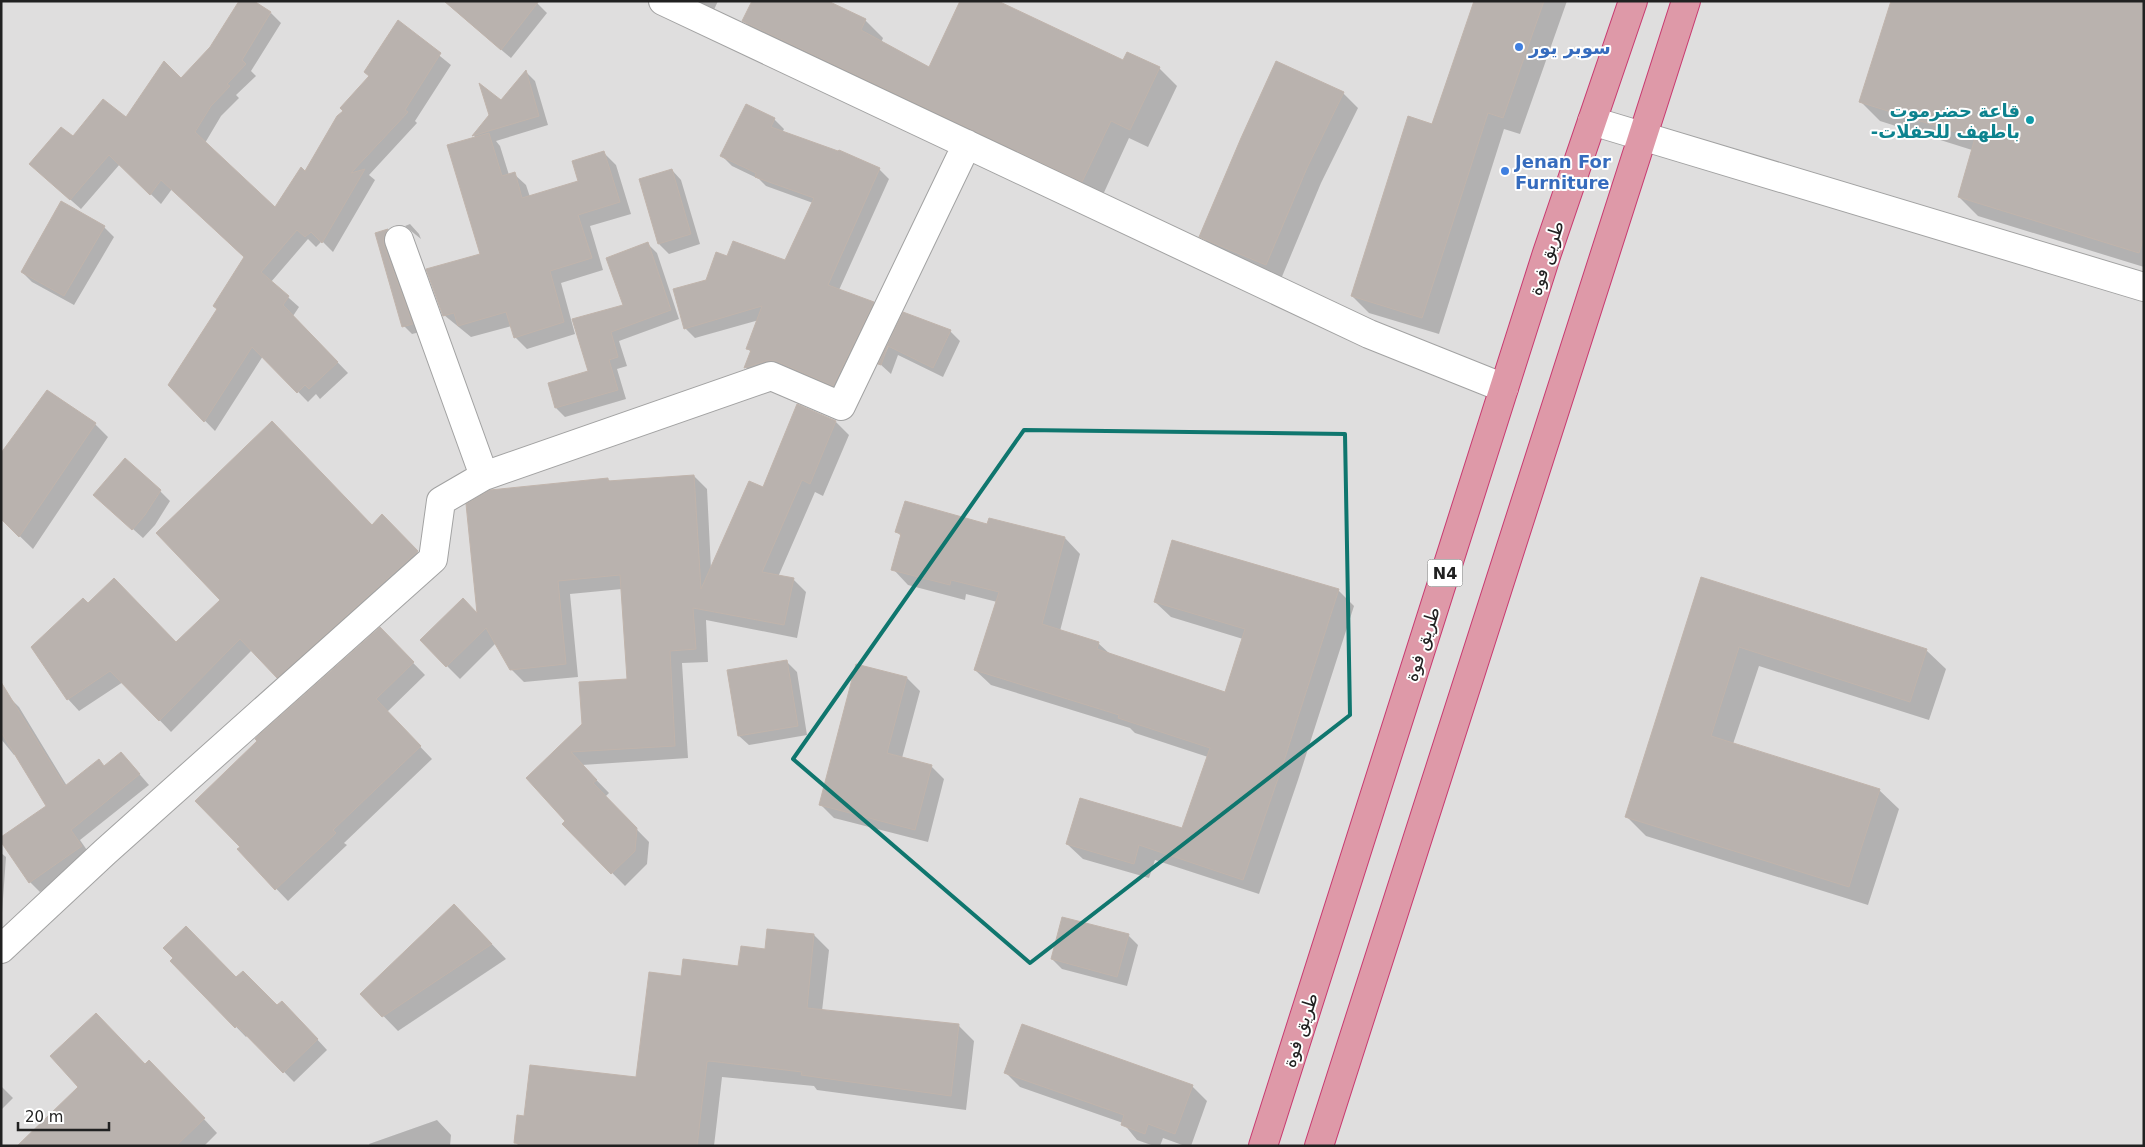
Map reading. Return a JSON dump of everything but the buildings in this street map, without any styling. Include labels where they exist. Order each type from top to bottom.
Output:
[{"type":"highway","name":"طريق فوة","points":[[1264,1146],[1504,388],[1633,1]]},
{"type":"highway","points":[[1319,1146],[1686,1]]},
{"type":"street","points":[[663,1],[1369,334],[1504,388]]},
{"type":"street","points":[[1592,121],[2144,287]]},
{"type":"street","points":[[1,949],[141,820],[433,559],[441,501],[484,476],[772,376],[840,406],[967,144]]},
{"type":"street","points":[[399,240],[484,476]]},
{"type":"highlighted area","points":[[1024,430],[1345,434],[1350,715],[1030,963],[793,759]]},
{"type":"shaded area","points":[[1,1],[2144,1],[2144,1146],[1,1146]]},
{"type":"place","name":"سوبر يور","points":[[1519,47]]},
{"type":"place","name":"قاعة حضرموت -باطهف للحفلات","points":[[2030,120]]},
{"type":"place","name":"Jenan For Furniture","points":[[1505,171]]}]
